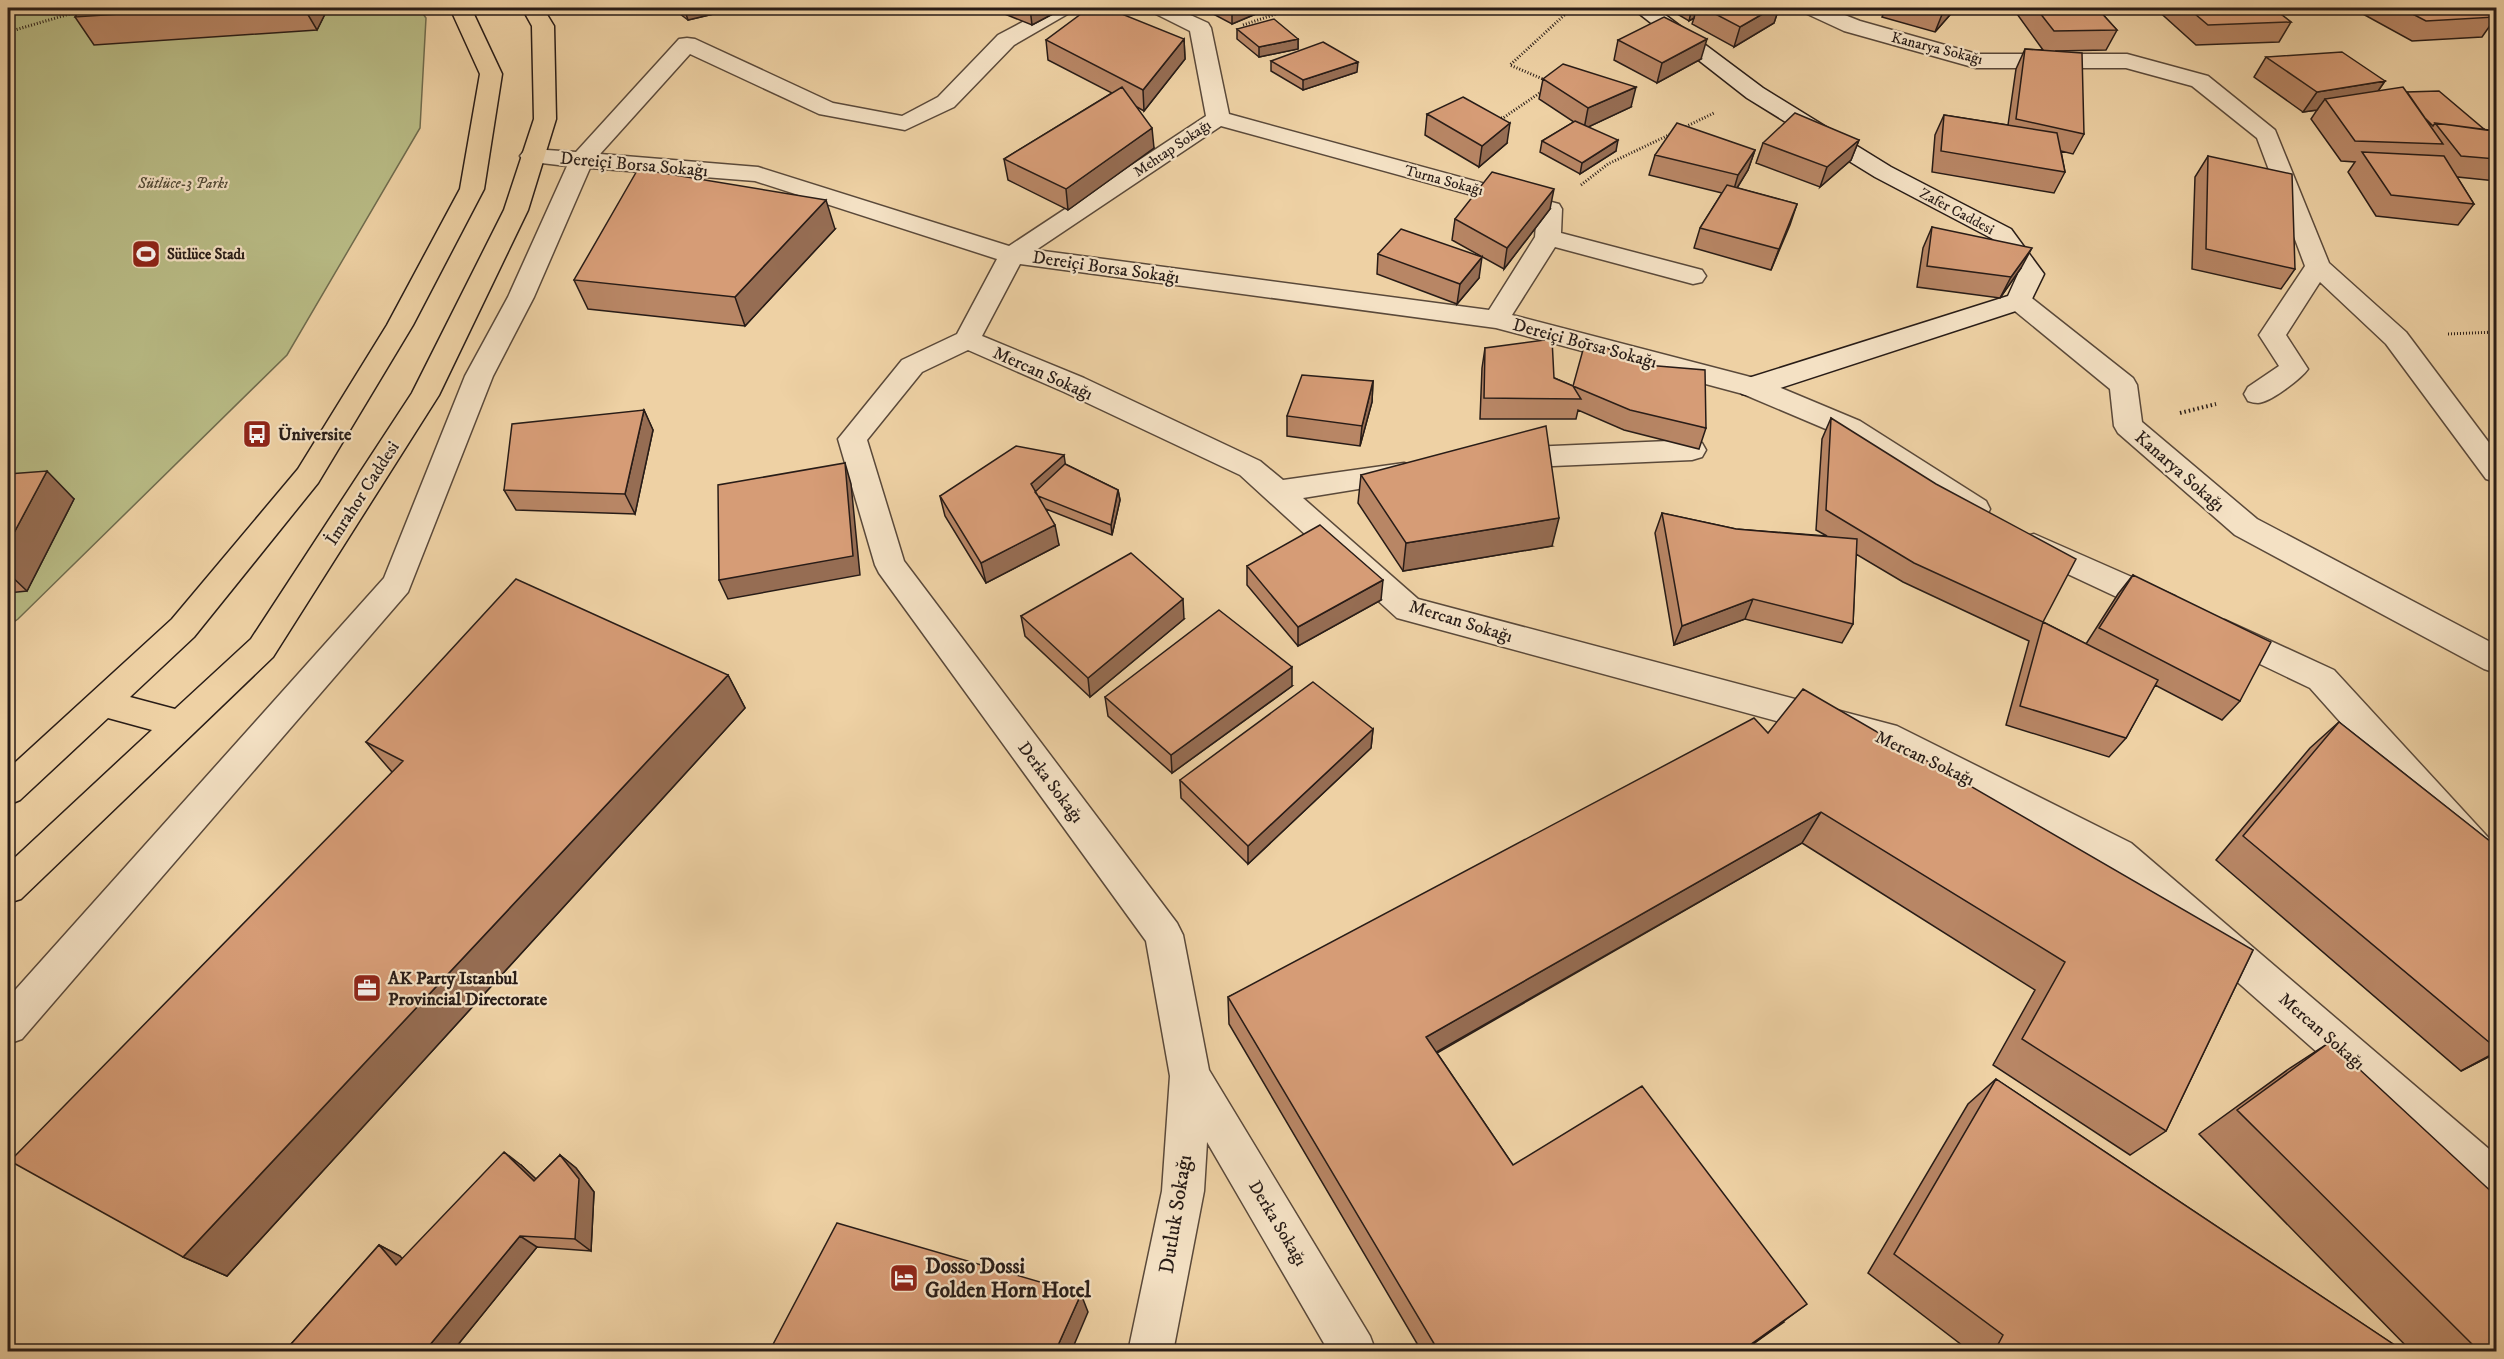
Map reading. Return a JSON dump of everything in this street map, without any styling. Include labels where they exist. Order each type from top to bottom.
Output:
[{"type":"main road","points":[[8,790],[183,628],[308,476],[400,326],[472,189],[491,74],[461,8]]},
{"type":"main road","name":"İmrahor Caddesi","points":[[8,887],[262,648],[425,395],[516,210],[545,120],[543,26],[533,8]]},
{"type":"main road","points":[[102,703],[182,725]]},
{"type":"street","points":[[8,1026],[397,584],[479,376],[520,297],[582,160],[687,44],[827,109],[905,123],[946,102],[1006,40],[1064,8]]},
{"type":"street","points":[[1159,8],[1200,28],[1202,38]]},
{"type":"street","name":"Zafer Caddesi","points":[[1643,8],[1755,93],[1883,172],[2002,234],[2031,274],[2019,301]]},
{"type":"street","name":"Kanarya Sokağı","points":[[1810,8],[1852,26],[1976,61],[2127,61],[2200,81],[2267,135],[2318,266],[2396,338],[2496,472]]},
{"type":"street","name":"Mehtap Sokağı","points":[[1012,255],[1218,118],[1202,38]]},
{"type":"street","name":"Turna Sokağı","points":[[1218,118],[1550,209]]},
{"type":"street","name":"Dereiçi Borsa Sokağı","points":[[532,156],[758,174],[1012,255],[1496,319],[1752,387],[1850,428],[2003,527],[2322,679],[2496,871]]},
{"type":"street","points":[[1496,319],[1548,237],[1550,209]]},
{"type":"street","points":[[1548,237],[1693,276]]},
{"type":"street","points":[[967,340],[1012,255]]},
{"type":"street","points":[[2258,394],[2294,369],[2272,335],[2318,266]]},
{"type":"street","points":[[1752,387],[2019,301],[2122,385],[2128,426]]},
{"type":"street","name":"Mercan Sokağı","points":[[967,340],[1074,385],[1250,468],[1408,609],[1885,736],[2118,854],[2496,1182]]},
{"type":"street","name":"Derka Sokağı","points":[[967,340],[912,366],[852,439],[890,565],[1164,935],[1190,1076],[1354,1352]]},
{"type":"street","name":"Kanarya Sokağı","points":[[2128,426],[2246,527],[2496,660]]},
{"type":"street","points":[[1480,461],[1539,455],[1692,450]]},
{"type":"street","points":[[1275,492],[1434,468]]},
{"type":"street","name":"Dutluk Sokağı","points":[[1150,1352],[1183,1191],[1190,1076]]},
{"type":"path","points":[[8,31],[82,8]]},
{"type":"path","points":[[8,31],[90,8]]},
{"type":"path","points":[[1202,38],[1291,9],[1289,8]]},
{"type":"path","points":[[1553,84],[1510,65],[1572,8]]},
{"type":"path","points":[[1492,117],[1503,118],[1545,89]]},
{"type":"path","points":[[1681,129],[1755,93]]},
{"type":"path","points":[[1550,209],[1608,164],[1671,134]]},
{"type":"path","name":"Kanarya Sokağı","points":[[2128,426],[2258,394]]},
{"type":"green space","name":"Sütlüce-3 Parkı","points":[[8,8],[419,8],[426,18],[420,128],[287,355],[18,619],[8,626]]},
{"type":"building","points":[[81,8],[213,8],[75,17]]},
{"type":"building","points":[[1089,8],[1107,8],[1184,39],[1143,90],[1046,40]]},
{"type":"building","points":[[1704,8],[1773,8],[1740,27]]},
{"type":"building","points":[[1927,8],[1946,8],[1943,12]]},
{"type":"building","points":[[2036,8],[2097,8],[2117,30],[2054,31]]},
{"type":"building","points":[[2188,8],[2273,8],[2291,22],[2208,25]]},
{"type":"building","points":[[2401,8],[2479,8],[2496,17],[2426,21]]},
{"type":"building","points":[[1664,17],[1707,39],[1662,63],[1618,40]]},
{"type":"building","points":[[1274,19],[1298,39],[1259,47],[1237,29]]},
{"type":"building","points":[[1323,42],[1358,62],[1303,80],[1271,61]]},
{"type":"building","points":[[2025,49],[2082,53],[2084,134],[2016,119]]},
{"type":"building","points":[[2342,52],[2385,81],[2317,92],[2266,57]]},
{"type":"building","points":[[1563,64],[1636,87],[1588,108],[1543,79]]},
{"type":"building","points":[[1122,87],[1152,128],[1066,189],[1004,159]]},
{"type":"building","points":[[2403,87],[2443,144],[2355,141],[2325,99]]},
{"type":"building","points":[[2439,91],[2485,130],[2435,123],[2433,126],[2407,92]]},
{"type":"building","points":[[1463,97],[1510,123],[1482,146],[1427,114]]},
{"type":"building","points":[[1795,113],[1859,140],[1827,167],[1763,143]]},
{"type":"building","points":[[1944,115],[2057,133],[2065,172],[1941,151]]},
{"type":"building","points":[[1575,121],[1618,140],[1582,163],[1542,141]]},
{"type":"building","points":[[1677,123],[1755,150],[1738,175],[1655,155]]},
{"type":"building","points":[[2435,123],[2496,131],[2496,159],[2461,156]]},
{"type":"building","points":[[2362,152],[2444,156],[2474,204],[2391,195]]},
{"type":"building","points":[[2208,156],[2292,174],[2295,269],[2206,249]]},
{"type":"building","points":[[638,169],[826,200],[735,297],[574,280]]},
{"type":"building","points":[[1492,172],[1554,189],[1507,248],[1455,219]]},
{"type":"building","points":[[1727,185],[1797,204],[1779,249],[1700,228]]},
{"type":"building","points":[[1932,227],[2032,248],[2011,277],[1927,266]]},
{"type":"building","points":[[1401,229],[1482,257],[1460,284],[1378,254]]},
{"type":"building","points":[[1552,339],[1554,378],[1573,386],[1581,399],[1484,398],[1485,348]]},
{"type":"building","points":[[1586,339],[1646,365],[1705,370],[1706,428],[1630,410],[1573,386]]},
{"type":"building","points":[[1302,375],[1373,381],[1362,426],[1287,416]]},
{"type":"building","points":[[644,410],[625,494],[504,490],[512,424]]},
{"type":"building","points":[[1831,418],[1936,484],[2076,559],[2043,622],[1914,563],[1826,510]]},
{"type":"building","points":[[1546,426],[1559,518],[1406,543],[1361,475]]},
{"type":"building","points":[[1016,446],[1064,455],[1031,484],[1055,525],[981,563],[940,496]]},
{"type":"building","points":[[845,463],[853,556],[719,580],[718,485]]},
{"type":"building","points":[[1065,464],[1118,490],[1111,525],[1038,496],[1035,492]]},
{"type":"building","points":[[47,471],[8,544],[8,474]]},
{"type":"building","points":[[1662,513],[1736,529],[1857,539],[1853,624],[1753,599],[1682,626]]},
{"type":"building","points":[[1320,525],[1383,580],[1298,627],[1247,566]]},
{"type":"building","points":[[1131,553],[1183,599],[1088,678],[1021,616]]},
{"type":"building","points":[[2133,575],[2271,642],[2240,701],[2099,628]]},
{"type":"building","name":"AK Party Istanbul Provincial Directorate","points":[[516,579],[728,675],[183,1257],[10,1161],[403,761],[366,742]]},
{"type":"building","points":[[1219,610],[1292,667],[1171,755],[1105,697]]},
{"type":"building","points":[[2043,622],[2158,680],[2126,738],[2020,706]]},
{"type":"building","points":[[1313,682],[1373,729],[1248,846],[1180,780]]},
{"type":"building","points":[[1803,689],[2253,950],[2166,1131],[2022,1039],[2065,962],[1821,812],[1426,1037],[1513,1165],[1642,1086],[1807,1304],[1740,1352],[1439,1352],[1228,997],[1754,718],[1768,733]]},
{"type":"building","points":[[2339,722],[2496,846],[2496,1048],[2243,836]]},
{"type":"building","points":[[2330,1042],[2496,1196],[2496,1352],[2480,1352],[2237,1110]]},
{"type":"building","points":[[1996,1079],[2405,1352],[1994,1352],[2003,1335],[1894,1254]]},
{"type":"building","points":[[504,1152],[534,1181],[560,1155],[579,1179],[575,1239],[520,1236],[424,1352],[284,1352],[379,1245],[396,1265]]},
{"type":"building","name":"Dosso Dossi Golden Horn Hotel","points":[[837,1223],[1081,1294],[1055,1352],[769,1352]]},
{"type":"place","name":"Sütlüce Stadı","points":[[146,254]]},
{"type":"place","name":"Üniversite","points":[[257,434]]},
{"type":"place","name":"AK Party Istanbul Provincial Directorate","points":[[367,988]]},
{"type":"place","name":"Dosso Dossi Golden Horn Hotel","points":[[904,1278]]}]
